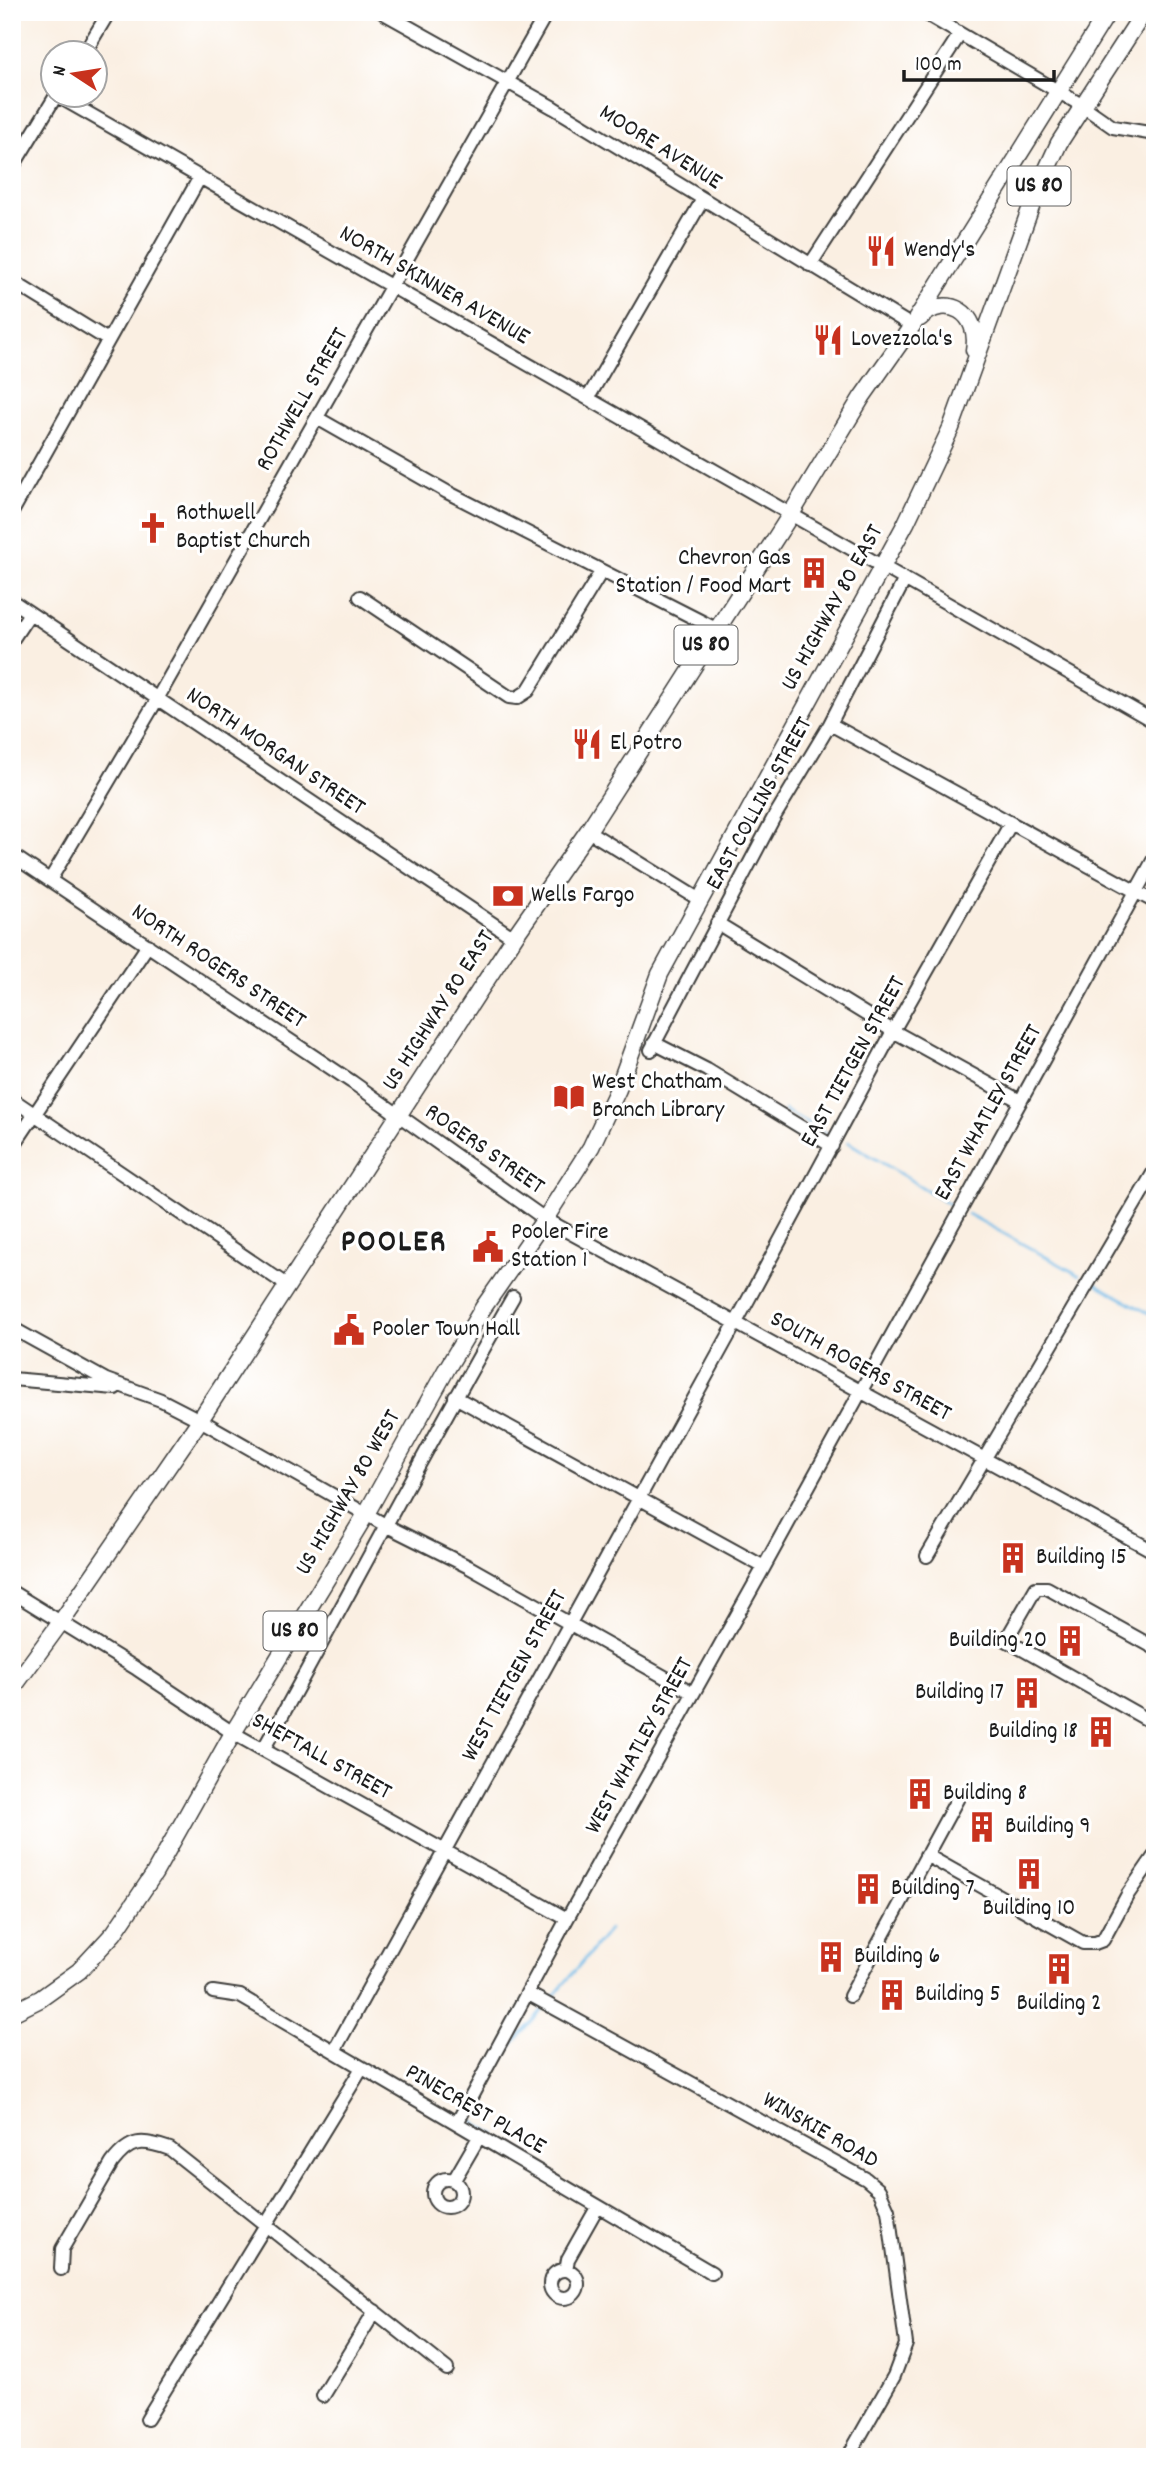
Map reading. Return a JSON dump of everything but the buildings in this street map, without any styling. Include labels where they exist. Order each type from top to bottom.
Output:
[{"type":"main road","name":"US HIGHWAY 80 EAST","points":[[399,1116],[514,938],[588,831],[862,397],[912,326],[1108,12]]},
{"type":"main road","name":"US HIGHWAY 80 EAST","points":[[545,1219],[591,1147],[618,1089],[660,974],[883,565],[951,428],[1036,192],[1059,143],[1144,12]]},
{"type":"main road","points":[[912,326],[923,315],[936,308],[955,309],[968,317],[976,337],[969,377]]},
{"type":"main road","name":"US 80","points":[[12,1689],[200,1420],[399,1116]]},
{"type":"main road","name":"US HIGHWAY 80 WEST","points":[[12,2013],[40,1999],[79,1971],[114,1933],[153,1874],[233,1733],[366,1514],[483,1308],[545,1219]]},
{"type":"street","points":[[93,38],[109,12]]},
{"type":"street","name":"MOORE AVENUE","points":[[382,12],[509,82],[912,326]]},
{"type":"street","name":"ROTHWELL STREET","points":[[50,880],[157,699],[547,12]]},
{"type":"street","points":[[923,12],[1114,127],[1155,134]]},
{"type":"street","points":[[810,265],[960,34]]},
{"type":"street","points":[[14,162],[48,108]]},
{"type":"street","name":"NORTH SKINNER AVENUE","points":[[79,108],[1155,722]]},
{"type":"street","points":[[12,512],[200,177]]},
{"type":"street","points":[[588,398],[703,199]]},
{"type":"street","points":[[12,281],[108,340]]},
{"type":"street","points":[[317,418],[447,492],[716,629]]},
{"type":"street","points":[[360,597],[509,697],[517,698],[526,694],[534,682],[601,572]]},
{"type":"street","name":"EAST COLLINS STREET","points":[[832,1146],[707,1070],[652,1047],[773,819],[830,724],[905,579]]},
{"type":"street","name":"NORTH MORGAN STREET","points":[[12,601],[514,938]]},
{"type":"street","points":[[12,640],[30,613]]},
{"type":"street","points":[[830,724],[1155,902]]},
{"type":"street","name":"EAST TIETGEN STREET","points":[[736,1322],[893,1031],[1011,823]]},
{"type":"street","points":[[588,831],[700,900]]},
{"type":"street","name":"NORTH ROGERS STREET","points":[[12,855],[363,1089],[399,1116]]},
{"type":"street","name":"EAST WHATLEY STREET","points":[[860,1390],[1155,857]]},
{"type":"street","points":[[717,923],[893,1031],[1020,1101]]},
{"type":"street","points":[[12,1148],[148,945]]},
{"type":"street","points":[[12,1099],[288,1286]]},
{"type":"street","name":"ROGERS STREET","points":[[399,1116],[545,1219]]},
{"type":"street","points":[[927,1556],[1155,1170]]},
{"type":"street","name":"SOUTH ROGERS STREET","points":[[545,1219],[1155,1552]]},
{"type":"street","points":[[263,1750],[455,1397],[513,1297]]},
{"type":"street","name":"WEST TIETGEN STREET","points":[[334,2051],[736,1322]]},
{"type":"street","points":[[12,1328],[99,1376],[136,1392]]},
{"type":"street","points":[[12,1379],[113,1387],[161,1400],[387,1526],[469,1567],[693,1693]]},
{"type":"street","name":"WEST WHATLEY STREET","points":[[457,2123],[860,1390]]},
{"type":"street","points":[[455,1397],[764,1567]]},
{"type":"street","points":[[1155,1648],[1047,1588],[1036,1588],[1006,1640],[1155,1724]]},
{"type":"street","name":"SHEFTALL STREET","points":[[12,1592],[137,1669],[233,1733],[567,1919]]},
{"type":"street","points":[[849,1996],[960,1794]]},
{"type":"street","points":[[926,1856],[1083,1943],[1095,1943],[1103,1940],[1128,1894],[1155,1855]]},
{"type":"street","name":"PINECREST PLACE","points":[[213,1992],[240,1996],[712,2273]]},
{"type":"street","name":"WINSKIE ROAD","points":[[527,1993],[837,2162],[879,2189],[888,2210],[906,2344],[894,2376],[848,2457]]},
{"type":"street","points":[[147,2419],[362,2068]]},
{"type":"street","points":[[454,2180],[479,2137]]},
{"type":"street","points":[[61,2269],[62,2249],[122,2150],[134,2143],[150,2142],[170,2149],[447,2369]]},
{"type":"street","points":[[566,2270],[568,2259],[598,2206]]},
{"type":"street","points":[[323,2396],[374,2311]]},
{"type":"waterway","points":[[784,1110],[830,1135]]},
{"type":"waterway","points":[[848,1142],[953,1206]]},
{"type":"waterway","points":[[968,1214],[1079,1275]]},
{"type":"waterway","points":[[1094,1283],[1150,1314]]},
{"type":"waterway","points":[[553,1997],[609,1930]]},
{"type":"waterway","points":[[496,2134],[467,2118],[502,2057],[542,2010]]},
{"type":"place","name":"Wendy's","points":[[881,251]]},
{"type":"place","name":"Lovezzola's","points":[[828,340]]},
{"type":"place","name":"Rothwell Baptist Church","points":[[153,528]]},
{"type":"place","name":"Chevron Gas Station / Food Mart","points":[[814,573]]},
{"type":"place","name":"El Potro","points":[[587,744]]},
{"type":"place","name":"Wells Fargo","points":[[508,896]]},
{"type":"place","name":"West Chatham Branch Library","points":[[569,1097]]},
{"type":"place","name":"Pooler Fire Station 1","points":[[488,1247]]},
{"type":"place","name":"Pooler Town Hall","points":[[349,1330]]},
{"type":"place","name":"Building 15","points":[[1013,1558]]},
{"type":"place","name":"Building 20","points":[[1070,1641]]},
{"type":"place","name":"Building 17","points":[[1027,1693]]},
{"type":"place","name":"Building 18","points":[[1101,1732]]},
{"type":"place","name":"Building 8","points":[[920,1794]]},
{"type":"place","name":"Building 9","points":[[982,1827]]},
{"type":"place","name":"Building 10","points":[[1029,1874]]},
{"type":"place","name":"Building 7","points":[[868,1889]]},
{"type":"place","name":"Building 6","points":[[831,1957]]},
{"type":"place","name":"Building 2","points":[[1059,1969]]},
{"type":"place","name":"Building 5","points":[[892,1995]]},
{"type":"district","name":"POOLER","points":[[394,1244]]}]
